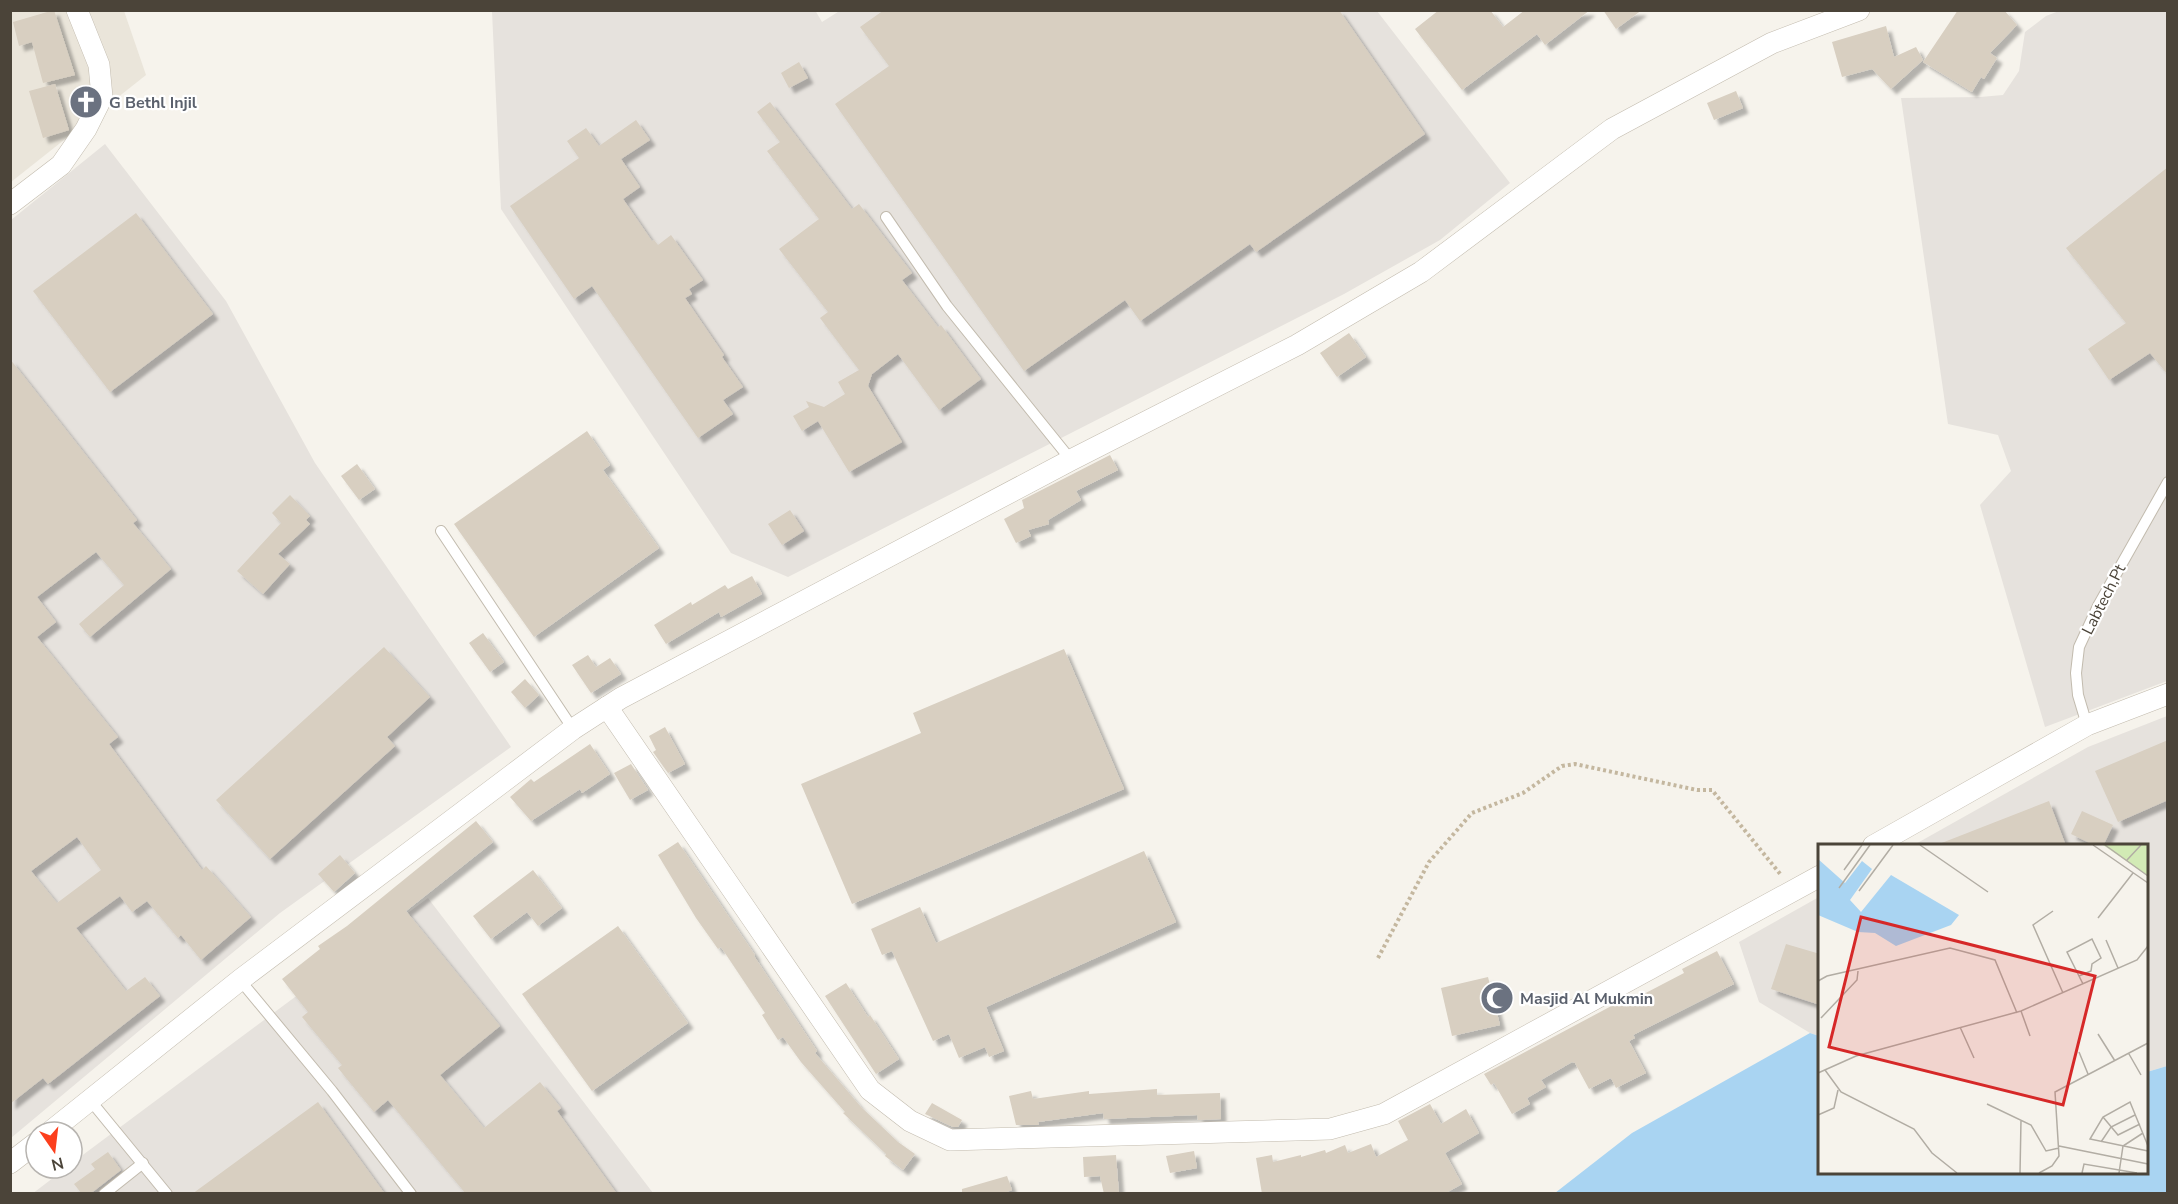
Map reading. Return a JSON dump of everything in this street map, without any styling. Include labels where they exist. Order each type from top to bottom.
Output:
[{"type":"street","points":[[10,204],[61,165],[86,129],[102,97],[99,65],[77,10]]},
{"type":"street","points":[[65,1120],[240,980],[573,729],[621,698],[1071,460],[1297,345],[1421,272],[1612,129],[1772,43],[1858,10]]},
{"type":"street","points":[[1877,844],[2087,725],[2168,694]]},
{"type":"street","points":[[607,707],[870,1090],[910,1121],[950,1140],[1330,1130],[1384,1114],[1818,877]]},
{"type":"street","points":[[10,1163],[24,1152]]},
{"type":"lane","points":[[886,217],[947,306],[1071,460]]},
{"type":"lane","name":"Labtech,Pt","points":[[2087,725],[2078,695],[2076,673],[2079,646],[2098,606],[2168,482]]},
{"type":"lane","points":[[441,531],[573,729]]},
{"type":"lane","points":[[240,980],[332,1091],[411,1194]]},
{"type":"lane","points":[[90,1100],[167,1194]]},
{"type":"lane","points":[[104,1194],[143,1163]]},
{"type":"path","points":[[1378,958],[1429,862],[1472,813],[1523,793],[1562,766],[1575,764],[1697,790],[1712,790],[1794,891]]},
{"type":"shaded area","points":[[815,10],[822,22],[841,10],[1377,11],[1510,183],[1440,240],[1344,294],[788,577],[731,553],[501,209],[492,11]]},
{"type":"shaded area","points":[[11,11],[124,11],[146,75],[11,182]]},
{"type":"shaded area","points":[[2059,11],[2167,11],[2167,681],[2045,727],[1980,505],[2011,471],[1998,435],[1948,424],[1901,98],[2003,95],[2019,71],[2025,32],[2046,16]]},
{"type":"shaded area","points":[[105,144],[226,301],[315,463],[511,747],[280,913],[33,1120],[24,1120],[24,1127],[11,1138],[11,220]]},
{"type":"shaded area","points":[[2167,716],[2167,1066],[2148,1072],[2148,844],[1916,844],[2088,747]]},
{"type":"shaded area","points":[[428,898],[653,1193],[32,1194],[50,1180],[84,1180],[84,1154]]},
{"type":"shaded area","points":[[1818,898],[1818,1036],[1759,1002],[1739,942]]},
{"type":"water","points":[[1810,1033],[1818,1036],[1818,1174],[2148,1174],[2148,1072],[2167,1066],[2167,1193],[1555,1193],[1632,1133]]},
{"type":"building","points":[[54,10],[75,75],[43,83],[32,42],[19,46],[13,22]]},
{"type":"building","points":[[884,10],[1339,10],[1425,134],[1256,252],[1250,244],[1140,321],[1125,300],[1024,371],[835,104],[889,66],[860,27]]},
{"type":"building","points":[[1439,10],[1490,10],[1503,27],[1525,10],[1590,10],[1545,45],[1537,34],[1462,90],[1415,29]]},
{"type":"building","points":[[1603,10],[1642,10],[1616,29]]},
{"type":"building","points":[[1958,10],[2004,10],[2017,25],[1990,53],[1997,58],[1984,79],[1981,77],[1972,92],[1923,62]]},
{"type":"building","points":[[1886,26],[1894,57],[1916,47],[1923,60],[1891,89],[1872,69],[1842,77],[1832,42]]},
{"type":"building","points":[[799,62],[808,78],[789,88],[781,73]]},
{"type":"building","points":[[55,84],[69,130],[43,138],[29,91]]},
{"type":"building","points":[[1736,91],[1743,108],[1714,120],[1707,103]]},
{"type":"building","points":[[770,102],[852,209],[859,204],[912,273],[902,280],[938,327],[941,325],[981,379],[939,410],[898,354],[872,374],[868,386],[902,442],[849,472],[818,421],[802,431],[793,416],[809,407],[806,401],[824,407],[845,394],[838,382],[859,370],[820,318],[828,312],[779,249],[819,219],[767,151],[780,142],[757,112]]},
{"type":"building","points":[[636,120],[650,140],[621,159],[640,187],[623,199],[652,241],[654,240],[658,245],[671,235],[703,280],[689,289],[692,294],[685,298],[743,387],[723,400],[733,414],[698,438],[592,286],[574,299],[510,206],[579,158],[567,141],[586,128],[599,146]]},
{"type":"building","points":[[2168,167],[2168,375],[2150,353],[2109,380],[2088,349],[2126,323],[2066,248]]},
{"type":"building","points":[[136,213],[213,314],[110,392],[33,291]]},
{"type":"building","points":[[1349,333],[1366,357],[1337,377],[1320,353]]},
{"type":"building","points":[[10,359],[137,520],[133,523],[171,569],[90,637],[79,624],[124,585],[96,552],[37,597],[56,622],[37,637],[118,737],[109,744],[202,870],[206,866],[251,917],[201,960],[181,935],[178,938],[147,901],[132,912],[120,896],[76,928],[126,991],[145,977],[160,996],[48,1084],[43,1078],[10,1104]],"holes":[[[77,837],[101,870],[57,903],[31,871]]]},
{"type":"building","points":[[587,431],[610,465],[603,470],[659,548],[534,637],[454,524]]},
{"type":"building","points":[[1110,455],[1118,470],[1076,491],[1081,500],[1048,520],[1049,524],[1028,530],[1031,536],[1016,543],[1004,519],[1024,508],[1022,500]]},
{"type":"building","points":[[357,464],[375,489],[359,500],[341,476]]},
{"type":"building","points":[[290,495],[310,516],[306,520],[310,524],[278,554],[290,564],[263,594],[237,571],[281,523],[272,513]]},
{"type":"building","points":[[790,510],[804,531],[782,545],[768,524]]},
{"type":"building","points":[[752,576],[762,594],[721,617],[719,612],[666,644],[654,625],[691,602],[692,605],[725,585],[728,589]]},
{"type":"building","points":[[483,633],[504,662],[490,672],[469,643]]},
{"type":"building","points":[[384,647],[430,697],[387,737],[395,746],[270,859],[216,800]]},
{"type":"building","points":[[1064,649],[1124,789],[852,904],[801,784],[921,733],[913,713]]},
{"type":"building","points":[[588,655],[596,667],[610,658],[621,674],[591,693],[572,665]]},
{"type":"building","points":[[525,679],[539,695],[525,708],[511,692]]},
{"type":"building","points":[[665,727],[685,764],[668,773],[653,752],[656,750],[649,736]]},
{"type":"building","points":[[2168,740],[2168,800],[2118,822],[2095,771]]},
{"type":"building","points":[[590,744],[610,774],[582,793],[580,789],[531,821],[510,797],[531,779],[534,782]]},
{"type":"building","points":[[631,764],[648,790],[630,800],[614,773]]},
{"type":"building","points":[[2049,801],[2065,844],[1939,844]]},
{"type":"building","points":[[2082,811],[2113,825],[2104,844],[2092,844],[2071,834]]},
{"type":"building","points":[[476,821],[493,842],[406,911],[500,1026],[440,1075],[484,1128],[540,1082],[561,1108],[557,1111],[617,1194],[466,1194],[388,1100],[374,1112],[338,1068],[342,1065],[302,1017],[308,1012],[282,979],[320,949],[318,946],[347,926]]},
{"type":"building","points":[[678,842],[755,955],[817,1051],[815,1053],[861,1107],[898,1142],[915,1154],[903,1170],[885,1156],[886,1154],[843,1113],[845,1112],[801,1062],[783,1037],[778,1040],[762,1015],[765,1013],[721,947],[718,949],[696,918],[658,855]]},
{"type":"building","points":[[1144,851],[1176,922],[986,1007],[1004,1051],[989,1057],[985,1047],[959,1058],[949,1034],[933,1041],[892,951],[882,955],[871,929],[920,907],[936,943]]},
{"type":"building","points":[[340,855],[355,873],[334,892],[318,874]]},
{"type":"building","points":[[533,870],[562,908],[538,926],[527,912],[491,939],[473,916]]},
{"type":"building","points":[[618,926],[688,1023],[592,1091],[522,994]]},
{"type":"building","points":[[1786,944],[1818,953],[1818,1004],[1771,989]]},
{"type":"building","points":[[1717,951],[1734,984],[1633,1035],[1635,1038],[1629,1041],[1646,1073],[1616,1088],[1611,1078],[1589,1089],[1575,1063],[1572,1062],[1541,1080],[1546,1087],[1527,1098],[1530,1104],[1512,1114],[1494,1083],[1491,1085],[1484,1074],[1617,1003],[1618,1005],[1637,995],[1638,997],[1684,973],[1682,969]]},
{"type":"building","points":[[1488,977],[1500,1025],[1452,1036],[1441,988]]},
{"type":"building","points":[[846,983],[899,1059],[876,1074],[825,996]]},
{"type":"building","points":[[1157,1089],[1157,1095],[1220,1093],[1221,1119],[1198,1120],[1197,1115],[1104,1119],[1103,1113],[1038,1122],[1039,1125],[1016,1125],[1009,1096],[1031,1091],[1033,1099],[1089,1091],[1089,1094]]},
{"type":"building","points":[[318,1102],[385,1194],[192,1194]]},
{"type":"building","points":[[932,1103],[962,1120],[958,1127],[953,1127],[925,1114]]},
{"type":"building","points":[[1430,1104],[1441,1124],[1466,1109],[1479,1133],[1445,1153],[1462,1184],[1444,1194],[1262,1194],[1256,1158],[1272,1155],[1273,1162],[1325,1150],[1326,1153],[1345,1145],[1348,1153],[1371,1144],[1376,1157],[1408,1140],[1398,1121]]},
{"type":"building","points":[[1194,1151],[1197,1168],[1170,1173],[1166,1156]]},
{"type":"building","points":[[108,1152],[121,1170],[90,1194],[82,1194],[74,1184],[84,1180],[84,1177],[95,1169],[91,1164]]},
{"type":"building","points":[[1116,1155],[1119,1194],[1104,1194],[1100,1176],[1084,1177],[1083,1157]]},
{"type":"building","points":[[1007,1176],[1012,1190],[1001,1194],[962,1194],[962,1189]]},
{"type":"place","name":"G Bethl Injil","points":[[86,102]]},
{"type":"place","name":"Masjid Al Mukmin","points":[[1497,998]]}]
